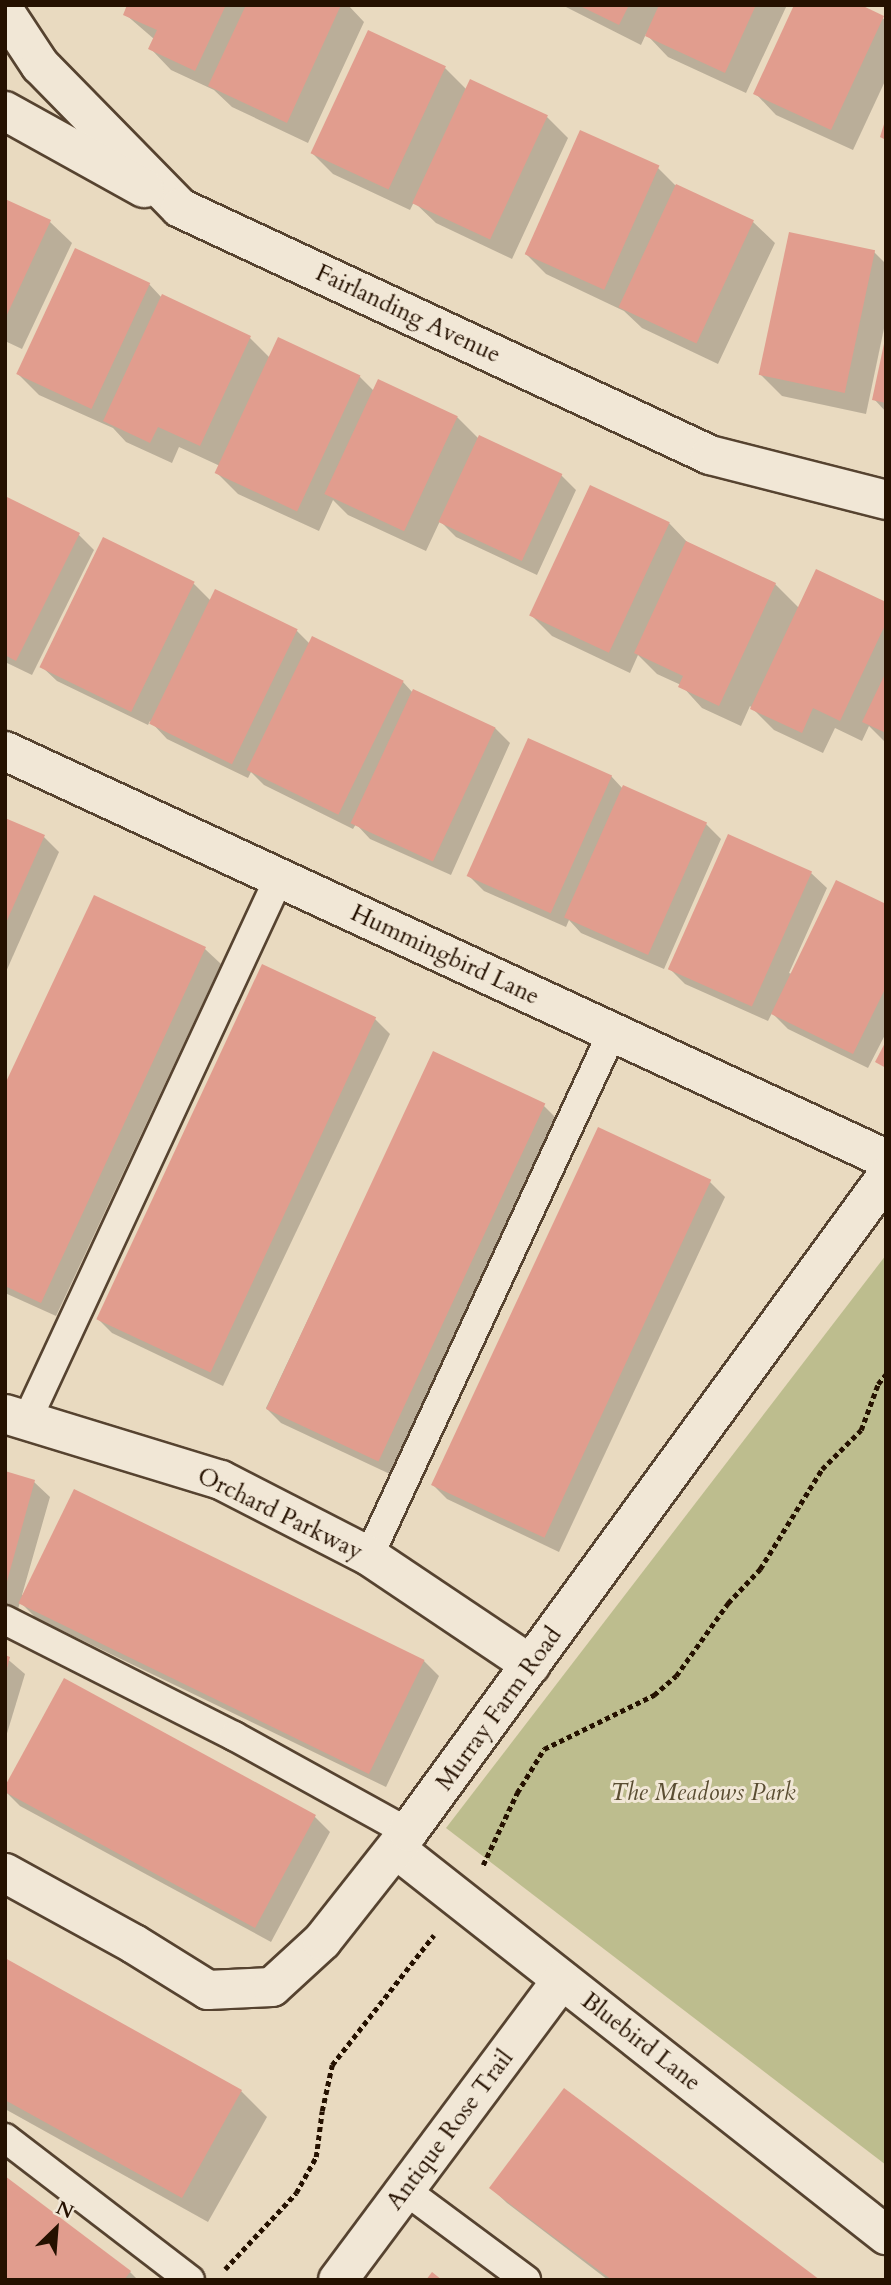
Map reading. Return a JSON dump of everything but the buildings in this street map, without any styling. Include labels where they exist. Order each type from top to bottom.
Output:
[{"type":"street","name":"Fairlanding Avenue","points":[[5,12],[40,65],[180,208],[710,456],[886,500]]},
{"type":"street","points":[[5,111],[180,208]]},
{"type":"street","name":"Hummingbird Lane","points":[[5,751],[886,1159]]},
{"type":"street","name":"Murray Farm Road","points":[[5,1873],[134,1944],[208,1990],[272,1987],[322,1941],[402,1841],[886,1177]]},
{"type":"street","name":"Orchard Parkway","points":[[16,1417],[221,1480],[369,1556],[531,1665]]},
{"type":"street","name":"Bluebird Lane","points":[[402,1841],[462,1901],[886,2235]]},
{"type":"street","name":"Antique Rose Trail","points":[[338,2280],[562,1980]]},
{"type":"lane","points":[[16,1417],[279,878]]},
{"type":"lane","points":[[369,1556],[612,1032]]},
{"type":"lane","points":[[5,1620],[234,1736],[402,1841]]},
{"type":"lane","points":[[5,2138],[190,2280]]},
{"type":"lane","points":[[405,2190],[526,2280]]},
{"type":"path","points":[[223,2270],[296,2193],[316,2157],[332,2066],[373,2010],[462,1901],[496,1840],[517,1793],[544,1749],[654,1695],[676,1676],[728,1604],[760,1569],[822,1469],[861,1430],[878,1384],[886,1374]]},
{"type":"green space","name":"The Meadows Park","points":[[886,1255],[886,2165],[446,1828]]}]
